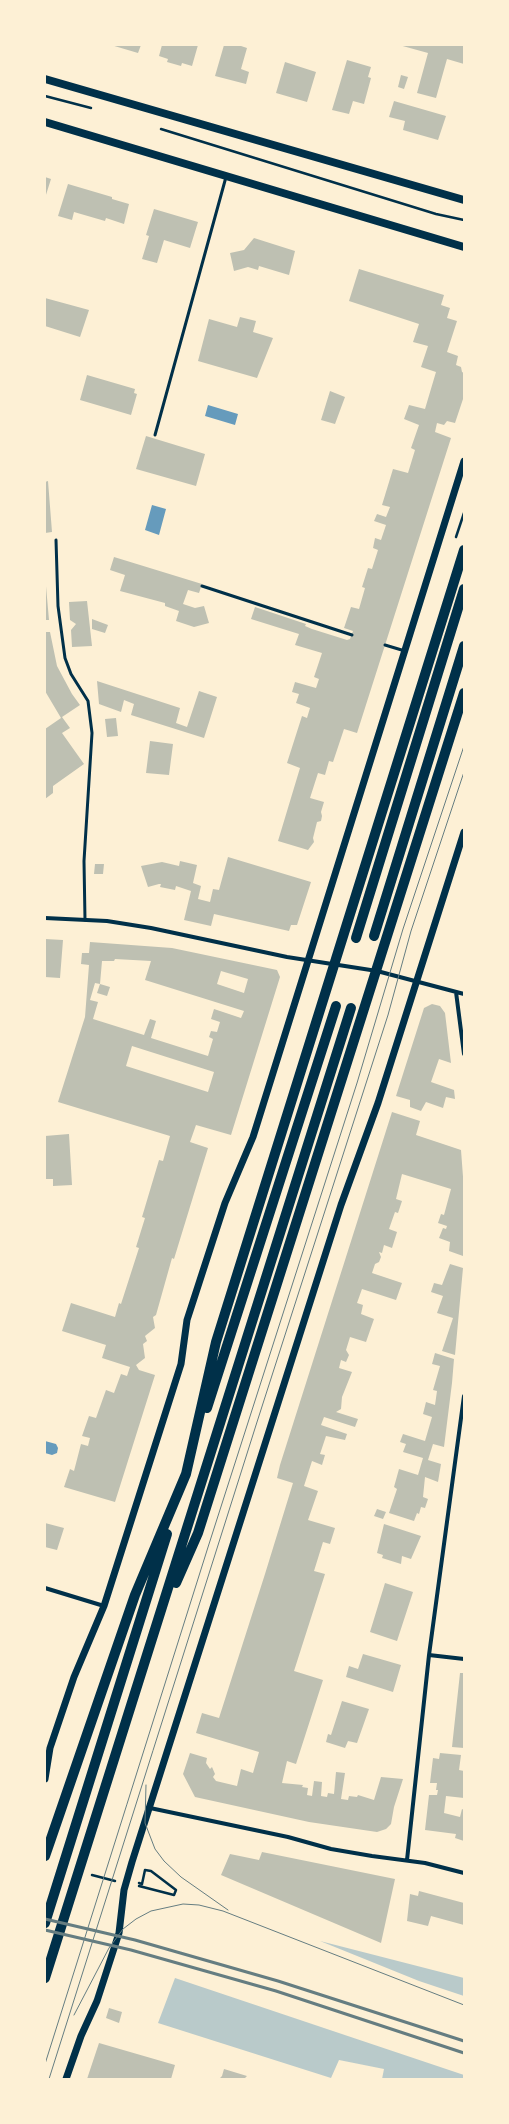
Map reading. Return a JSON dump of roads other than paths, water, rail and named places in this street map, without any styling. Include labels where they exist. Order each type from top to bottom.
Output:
[{"type":"main road","points":[[45,79],[464,200]]},
{"type":"main road","points":[[45,122],[464,247]]},
{"type":"main road","points":[[45,1856],[135,1595],[186,1474],[216,1342],[333,964],[464,550]]},
{"type":"main road","points":[[356,938],[464,589]]},
{"type":"main road","points":[[374,936],[464,646]]},
{"type":"main road","points":[[157,1625],[198,1533],[464,693]]},
{"type":"main road","points":[[45,1923],[186,1474],[336,1006]]},
{"type":"main road","points":[[45,1978],[351,1008]]},
{"type":"street","points":[[454,244],[464,243]]},
{"type":"street","points":[[45,1779],[50,1748],[74,1677],[104,1606],[181,1364],[187,1320],[225,1203],[253,1137],[464,461]]},
{"type":"street","points":[[66,2079],[81,2036],[97,2001],[119,1934],[124,1890],[341,1205],[374,1116],[464,832]]},
{"type":"street","points":[[45,918],[85,920],[151,928],[308,960],[377,971],[464,994]]},
{"type":"street","points":[[456,992],[464,1054]]},
{"type":"street","points":[[407,1860],[429,1655],[464,1396]]},
{"type":"street","points":[[45,1588],[104,1606]]},
{"type":"street","points":[[429,1655],[464,1659]]},
{"type":"street","points":[[150,1808],[288,1837],[331,1849],[425,1863],[464,1873]]},
{"type":"lane","points":[[155,435],[226,175]]},
{"type":"lane","points":[[56,540],[58,606],[65,658],[71,674],[88,701],[92,733],[84,861],[85,920]]},
{"type":"lane","points":[[202,586],[352,635]]},
{"type":"lane","points":[[385,645],[405,651]]},
{"type":"water","points":[[208,405],[238,414],[235,425],[205,416]]},
{"type":"water","points":[[152,505],[166,509],[159,535],[145,530]]},
{"type":"water","points":[[45,1441],[56,1444],[58,1448],[57,1453],[52,1455],[45,1453]]},
{"type":"tram line","points":[[45,2064],[209,1544],[357,1083],[403,929],[464,746]]},
{"type":"tram line","points":[[49,2079],[257,1422],[388,1015],[411,931],[464,772]]},
{"type":"tram line","points":[[146,1785],[145,1823],[155,1849],[164,1861],[181,1877],[228,1910]]},
{"type":"tram line","points":[[74,2015],[109,1948],[123,1929],[136,1919],[151,1911],[183,1904],[199,1905],[223,1911],[464,2005]]},
{"type":"railway","points":[[45,1919],[135,1940],[278,1981],[464,2041]]},
{"type":"railway","points":[[45,1930],[131,1950],[276,1991],[464,2053]]}]
